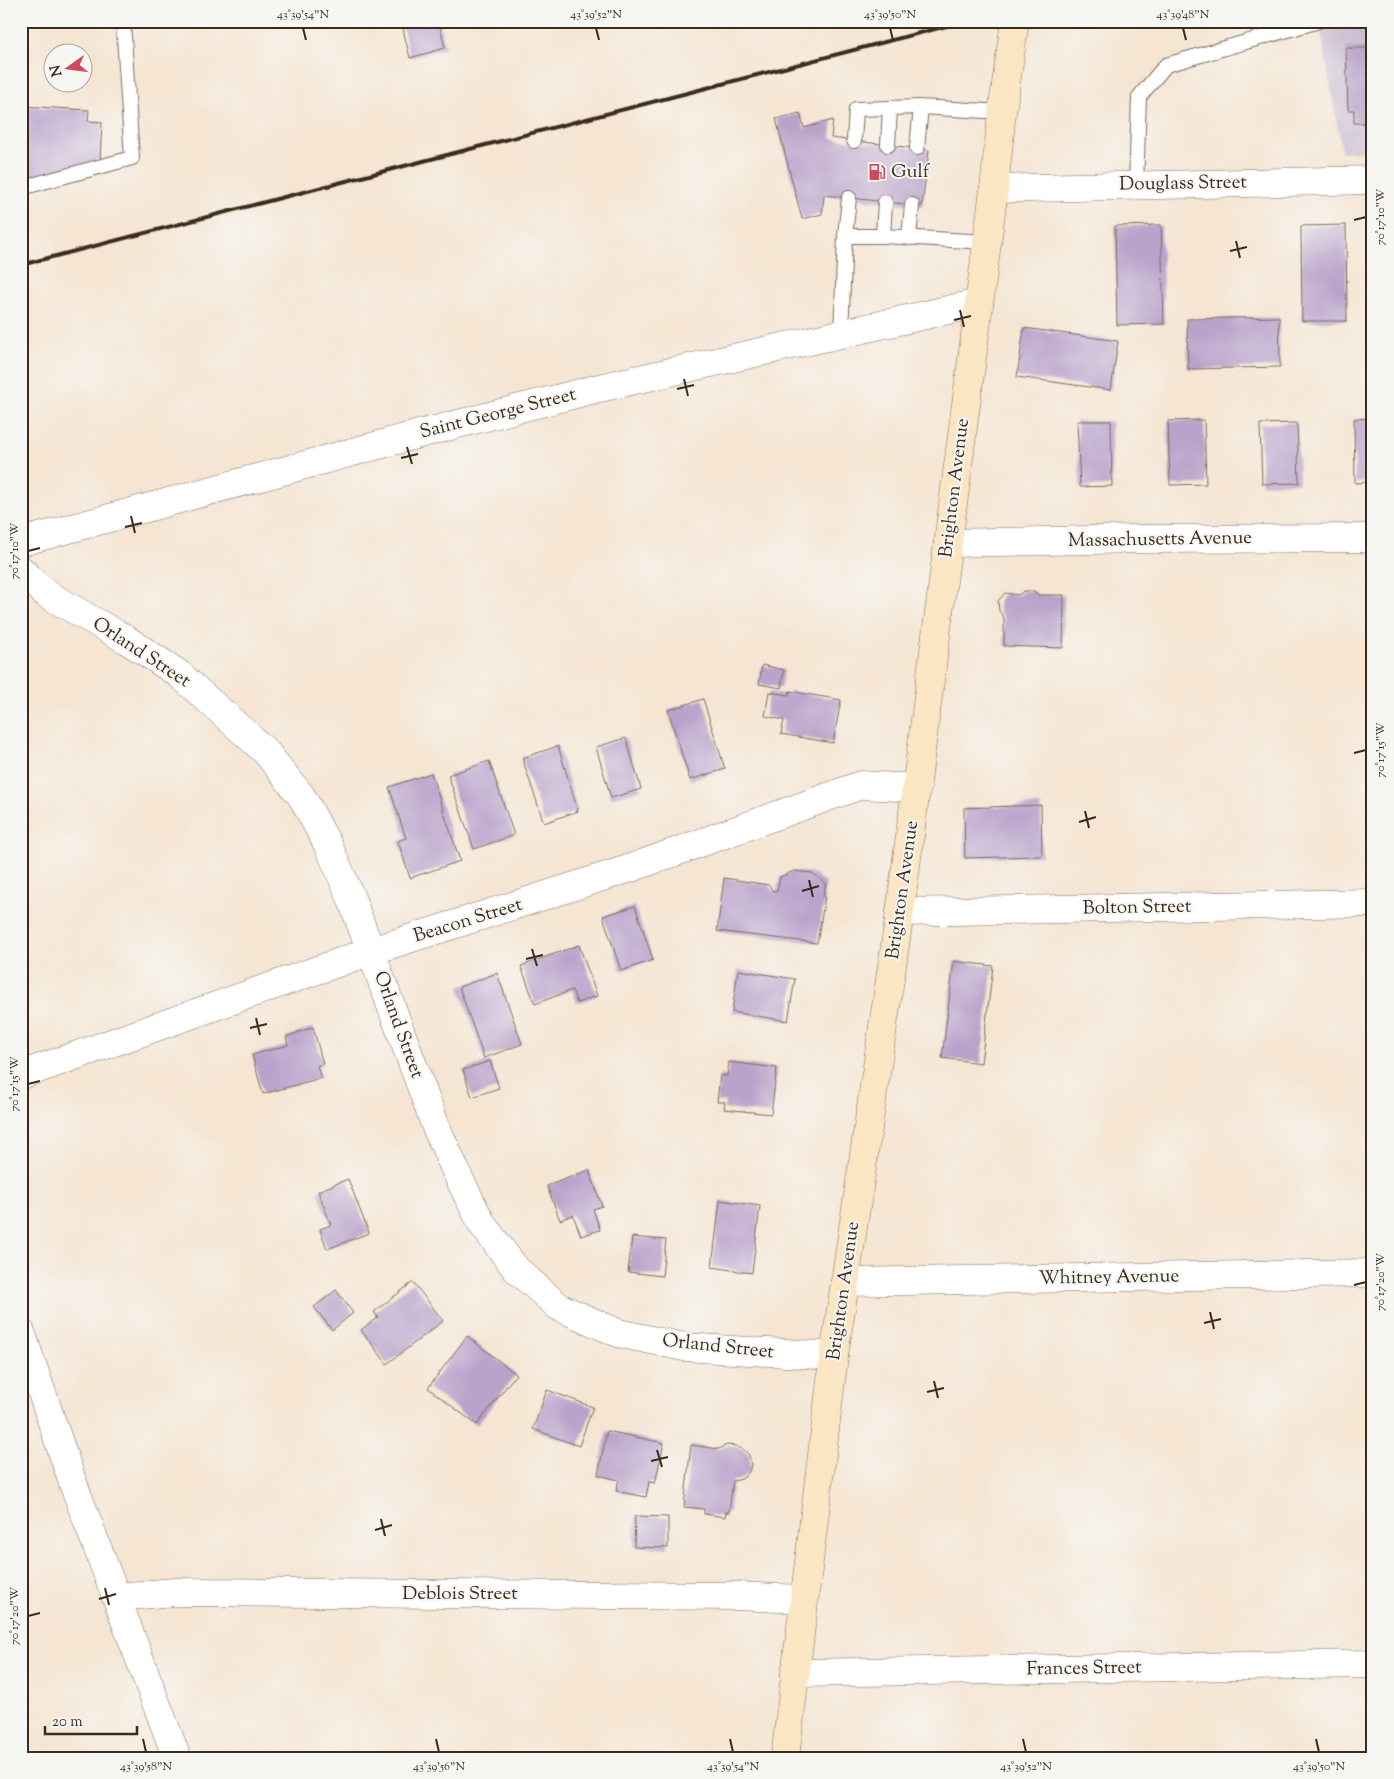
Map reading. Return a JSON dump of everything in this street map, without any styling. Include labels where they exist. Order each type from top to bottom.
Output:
[{"type":"main road","name":"Brighton Avenue","points":[[785,1758],[834,1356],[917,788],[1015,21]]},
{"type":"street","name":"Douglass Street","points":[[994,189],[1373,180]]},
{"type":"street","name":"Saint George Street","points":[[21,542],[419,434],[599,388],[979,302]]},
{"type":"street","name":"Massachusetts Avenue","points":[[948,543],[1138,539],[1373,538]]},
{"type":"street","name":"Orland Street","points":[[21,570],[44,593],[128,640],[179,674],[266,752],[302,797],[328,845],[350,895],[436,1127],[458,1176],[482,1224],[516,1269],[559,1307],[618,1333],[684,1347],[834,1356]]},
{"type":"street","name":"Beacon Street","points":[[21,1075],[371,951],[628,869],[861,785],[917,788]]},
{"type":"street","name":"Bolton Street","points":[[900,912],[1373,903]]},
{"type":"street","name":"Whitney Avenue","points":[[845,1282],[1373,1273]]},
{"type":"street","points":[[21,1332],[74,1482],[178,1758]]},
{"type":"street","name":"Deblois Street","points":[[117,1598],[185,1592],[726,1596],[803,1599]]},
{"type":"street","name":"Frances Street","points":[[796,1673],[1373,1664]]},
{"type":"lane","points":[[21,188],[132,158],[122,21]]},
{"type":"lane","points":[[1136,185],[1139,97],[1166,65],[1319,21]]},
{"type":"lane","points":[[854,141],[856,109],[920,107],[1002,112]]},
{"type":"lane","points":[[917,148],[920,107]]},
{"type":"lane","points":[[888,145],[890,108]]},
{"type":"lane","points":[[841,334],[849,198]]},
{"type":"lane","points":[[883,236],[885,202]]},
{"type":"lane","points":[[909,238],[912,205]]},
{"type":"lane","points":[[846,236],[883,236],[986,242]]},
{"type":"shaded area","points":[[1319,21],[1373,21],[1373,151],[1342,152]]},
{"type":"building","points":[[401,21],[439,21],[445,48],[410,58]]},
{"type":"building","points":[[1346,48],[1373,48],[1373,123],[1354,123],[1354,110],[1348,110]]},
{"type":"building","points":[[21,106],[89,110],[88,121],[102,122],[100,160],[21,181]]},
{"type":"building","name":"Gulf","points":[[800,113],[804,128],[833,120],[831,138],[929,150],[922,206],[824,195],[822,214],[802,219],[776,119]]},
{"type":"building","points":[[1161,225],[1164,324],[1117,325],[1115,226]]},
{"type":"building","points":[[1346,225],[1347,321],[1302,321],[1301,226]]},
{"type":"building","points":[[1279,317],[1280,367],[1188,369],[1187,319]]},
{"type":"building","points":[[1024,328],[1118,341],[1111,390],[1017,377]]},
{"type":"building","points":[[1373,418],[1373,482],[1355,483],[1354,419]]},
{"type":"building","points":[[1204,420],[1206,484],[1170,485],[1168,421]]},
{"type":"building","points":[[1077,421],[1111,421],[1112,486],[1080,487]]},
{"type":"building","points":[[1297,423],[1299,483],[1262,484],[1260,424]]},
{"type":"building","points":[[1024,591],[1034,591],[1038,595],[1064,595],[1063,648],[1004,646],[1004,617],[999,611],[998,601],[1005,593],[1018,595]]},
{"type":"building","points":[[762,665],[784,670],[781,688],[759,684]]},
{"type":"building","points":[[790,691],[841,700],[833,743],[781,734],[784,720],[765,716],[769,692],[789,695]]},
{"type":"building","points":[[703,699],[725,769],[690,780],[668,710]]},
{"type":"building","points":[[626,738],[641,789],[611,798],[596,747]]},
{"type":"building","points":[[558,746],[578,811],[544,823],[522,758]]},
{"type":"building","points":[[489,761],[514,835],[474,849],[448,775]]},
{"type":"building","points":[[431,773],[460,861],[410,878],[398,841],[406,838],[389,787]]},
{"type":"building","points":[[1041,805],[1042,856],[965,858],[964,808]]},
{"type":"building","points":[[794,871],[812,873],[826,883],[817,943],[717,931],[724,878],[769,885],[773,891],[777,891],[780,877]]},
{"type":"building","points":[[635,906],[653,960],[621,971],[603,916]]},
{"type":"building","points":[[579,945],[597,996],[577,1003],[572,990],[535,1004],[521,966]]},
{"type":"building","points":[[954,961],[993,966],[981,1063],[942,1058]]},
{"type":"building","points":[[738,970],[795,979],[788,1021],[732,1012]]},
{"type":"building","points":[[497,973],[522,1044],[484,1058],[459,987]]},
{"type":"building","points":[[313,1027],[323,1064],[317,1066],[321,1078],[263,1094],[252,1055],[288,1045],[286,1037]]},
{"type":"building","points":[[490,1061],[499,1088],[472,1097],[463,1070]]},
{"type":"building","points":[[729,1062],[777,1068],[771,1114],[724,1109],[725,1102],[717,1102],[720,1075],[727,1076]]},
{"type":"building","points":[[589,1170],[602,1206],[593,1209],[600,1230],[581,1236],[573,1215],[560,1220],[547,1186]]},
{"type":"building","points":[[348,1179],[369,1233],[327,1249],[320,1229],[331,1225],[318,1191]]},
{"type":"building","points":[[720,1200],[760,1206],[752,1273],[712,1267]]},
{"type":"building","points":[[632,1237],[666,1240],[662,1276],[628,1272]]},
{"type":"building","points":[[413,1282],[443,1321],[387,1364],[361,1330],[378,1317],[374,1312]]},
{"type":"building","points":[[336,1290],[353,1313],[332,1330],[314,1307]]},
{"type":"building","points":[[467,1336],[516,1374],[477,1425],[428,1388]]},
{"type":"building","points":[[547,1390],[593,1407],[579,1446],[533,1429]]},
{"type":"building","points":[[607,1431],[664,1443],[655,1483],[649,1482],[646,1497],[616,1491],[619,1480],[598,1475]]},
{"type":"building","points":[[691,1445],[719,1449],[727,1445],[736,1446],[749,1455],[751,1465],[749,1472],[742,1479],[733,1481],[729,1512],[726,1512],[725,1517],[704,1514],[704,1509],[684,1507]]},
{"type":"building","points":[[635,1516],[668,1517],[668,1548],[634,1547]]},
{"type":"railway","points":[[21,265],[966,21]]},
{"type":"place","name":"Gulf","points":[[877,172]]}]
